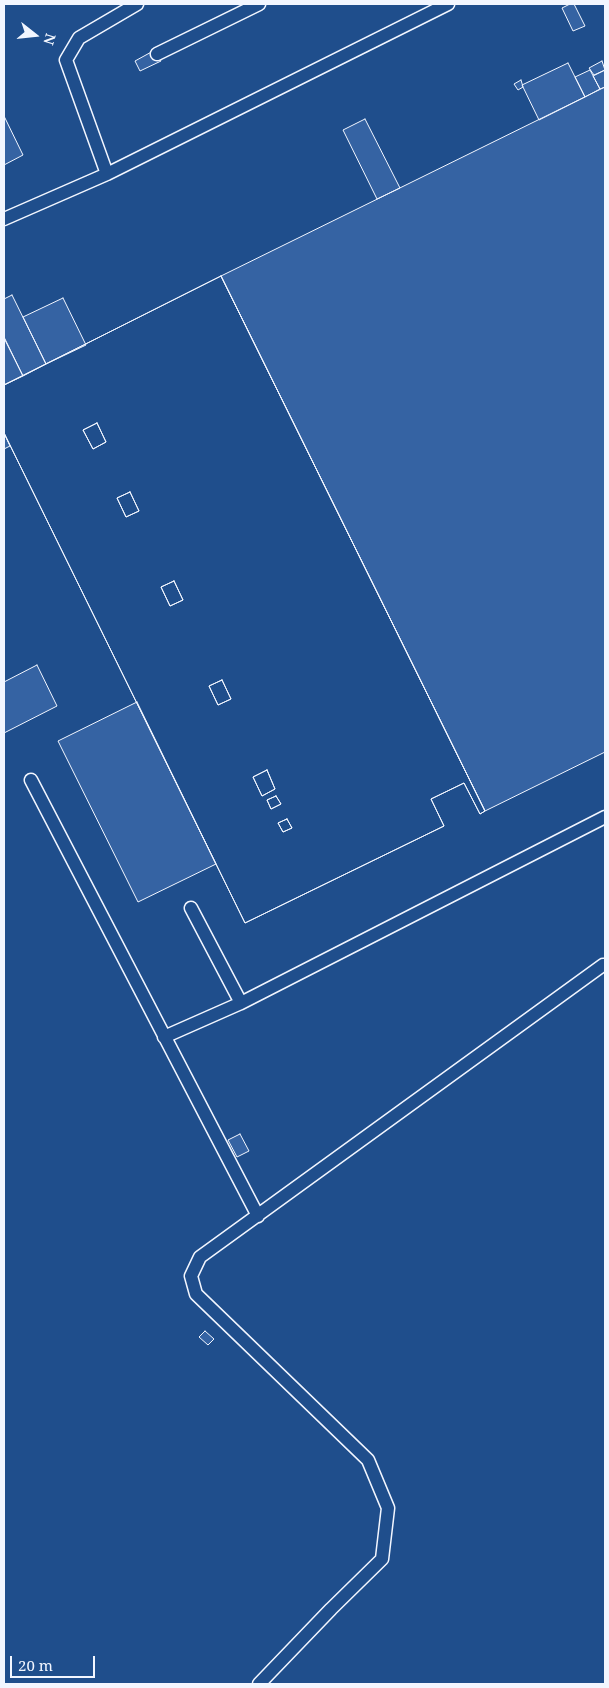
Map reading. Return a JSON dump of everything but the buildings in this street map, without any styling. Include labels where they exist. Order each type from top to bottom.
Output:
[{"type":"lane","points":[[107,174],[66,60],[79,38],[137,4]]},
{"type":"lane","points":[[157,54],[259,4]]},
{"type":"lane","points":[[4,219],[107,174],[448,4]]},
{"type":"lane","points":[[31,780],[258,1216]]},
{"type":"lane","points":[[164,1037],[241,1004],[605,817]]},
{"type":"lane","points":[[191,908],[241,1004]]},
{"type":"lane","points":[[259,1684],[330,1609],[382,1559],[388,1508],[368,1460],[196,1294],[191,1276],[200,1257],[605,965]]}]
